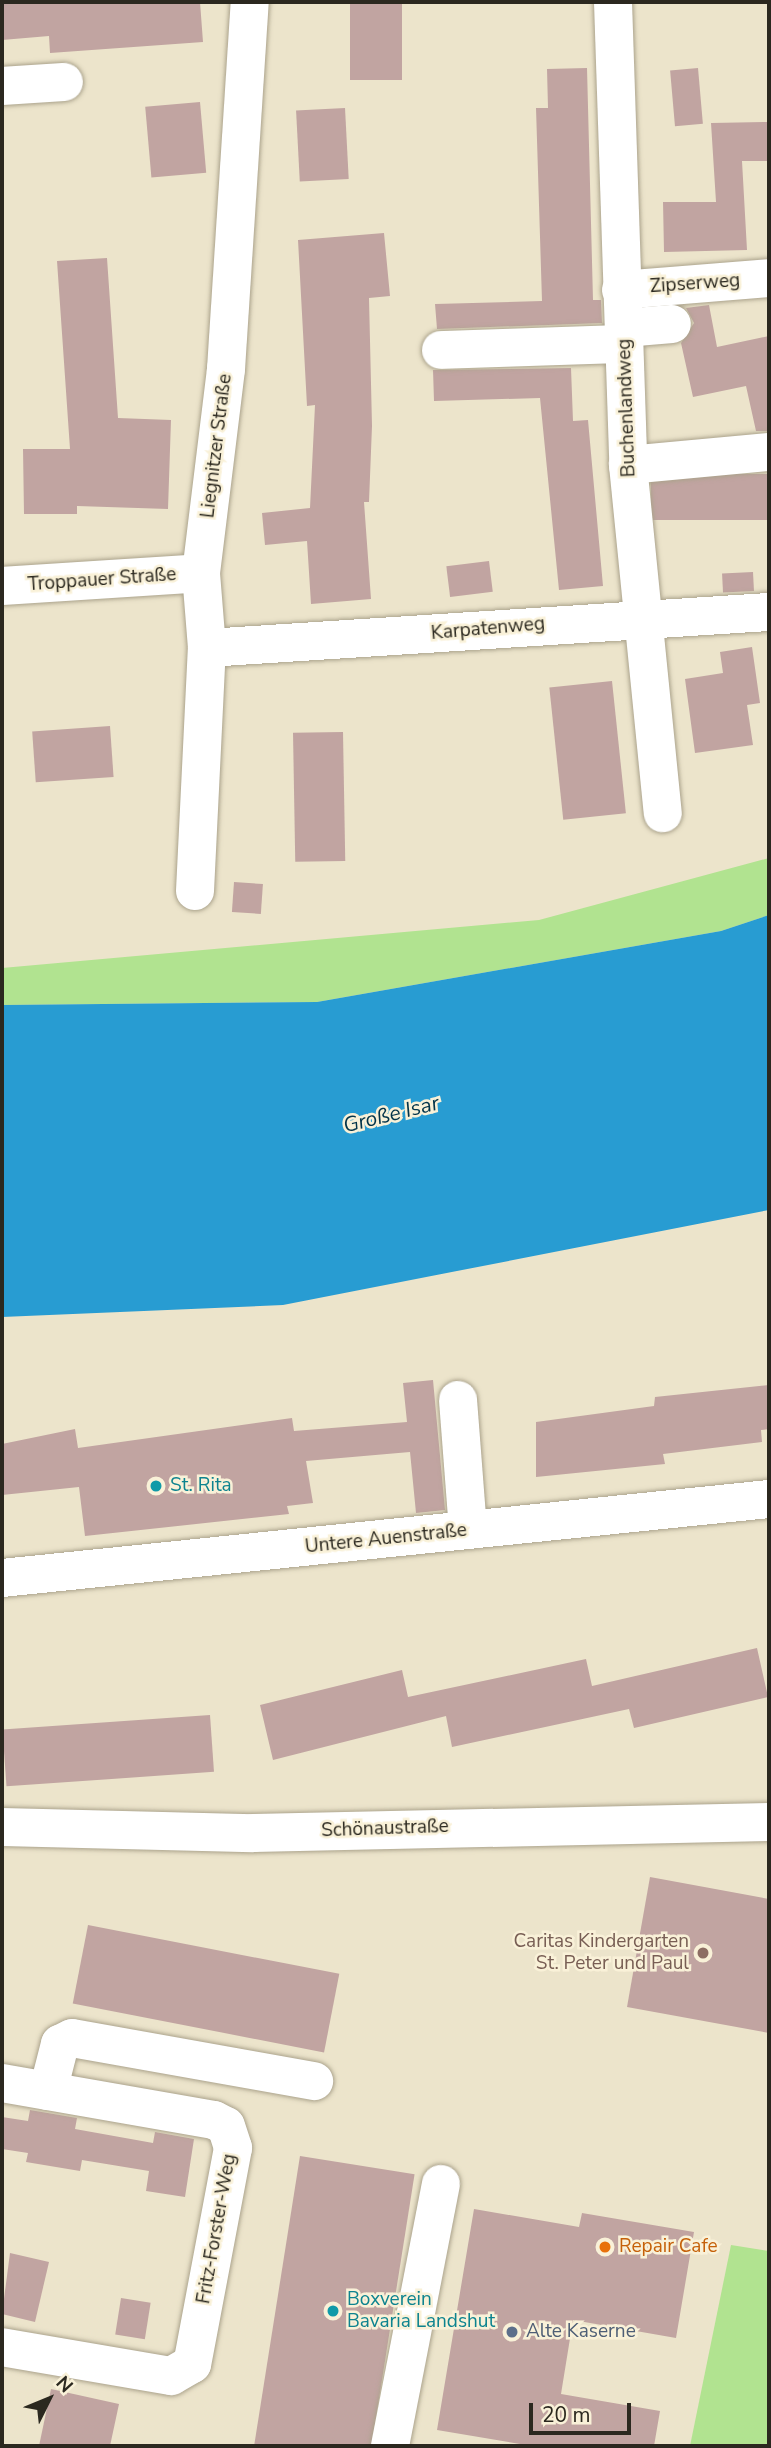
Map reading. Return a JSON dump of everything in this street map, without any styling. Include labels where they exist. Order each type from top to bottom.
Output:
[{"type":"street","name":"Liegnitzer Straße","points":[[195,891],[207,648],[201,573],[226,369],[250,2]]},
{"type":"street","name":"Buchenlandweg","points":[[613,2],[628,465],[663,813]]},
{"type":"street","points":[[2,86],[64,82]]},
{"type":"street","name":"Zipserweg","points":[[621,290],[769,278]]},
{"type":"street","points":[[441,350],[624,336],[671,324]]},
{"type":"street","points":[[628,465],[769,452]]},
{"type":"street","name":"Troppauer Straße","points":[[2,586],[201,573]]},
{"type":"street","name":"Karpatenweg","points":[[207,648],[769,612]]},
{"type":"street","points":[[458,1400],[468,1530]]},
{"type":"street","name":"Untere Auenstraße","points":[[2,1578],[769,1499]]},
{"type":"street","name":"Schönaustraße","points":[[2,1827],[253,1833],[769,1822]]},
{"type":"street","points":[[48,2091],[60,2044],[72,2038],[314,2081]]},
{"type":"street","name":"Fritz-Forster-Weg","points":[[2,2083],[214,2120],[226,2126],[233,2148],[192,2364],[171,2376],[2,2347]]},
{"type":"street","points":[[390,2446],[441,2184]]},
{"type":"green space","points":[[769,858],[769,915],[721,931],[317,1002],[2,1005],[2,968],[539,920]]},
{"type":"green space","points":[[731,2245],[769,2251],[769,2446],[690,2446]]},
{"type":"water","name":"Große Isar","points":[[769,915],[769,1210],[283,1305],[2,1317],[2,1005],[317,1002],[721,931]]},
{"type":"building","points":[[2,2],[200,2],[203,42],[50,53],[49,36],[2,40]]},
{"type":"building","points":[[350,2],[402,2],[402,80],[350,80]]},
{"type":"building","points":[[587,68],[593,300],[601,300],[602,323],[437,329],[435,304],[542,301],[536,108],[548,108],[547,69]]},
{"type":"building","points":[[698,68],[703,124],[675,126],[670,70]]},
{"type":"building","points":[[200,102],[206,173],[151,178],[145,107]]},
{"type":"building","points":[[345,108],[349,179],[300,181],[296,111]]},
{"type":"building","points":[[769,122],[769,161],[742,161],[747,250],[664,252],[663,202],[716,202],[711,123]]},
{"type":"building","points":[[384,233],[390,296],[369,298],[372,426],[369,502],[364,502],[371,599],[311,604],[307,541],[265,545],[262,513],[310,508],[315,405],[307,406],[298,240]]},
{"type":"building","points":[[107,258],[118,418],[171,420],[168,509],[77,506],[77,514],[24,514],[23,449],[70,449],[57,261]]},
{"type":"building","points":[[709,305],[717,347],[769,336],[769,431],[756,431],[746,386],[693,397],[681,343],[694,323],[686,308]]},
{"type":"building","points":[[571,368],[573,421],[588,420],[603,586],[559,590],[540,398],[434,401],[433,370]]},
{"type":"building","points":[[651,474],[769,474],[769,520],[651,520]]},
{"type":"building","points":[[489,561],[493,592],[450,597],[446,566]]},
{"type":"building","points":[[753,572],[754,591],[723,593],[722,574]]},
{"type":"building","points":[[752,647],[760,703],[747,705],[753,745],[695,753],[685,679],[723,673],[720,652]]},
{"type":"building","points":[[612,681],[626,813],[563,820],[549,688]]},
{"type":"building","points":[[110,726],[114,777],[36,782],[32,731]]},
{"type":"building","points":[[343,732],[345,861],[295,862],[293,733]]},
{"type":"building","points":[[234,882],[263,884],[261,914],[232,912]]},
{"type":"building","name":"St. Rita","points":[[433,1380],[445,1510],[416,1513],[410,1452],[306,1461],[313,1503],[287,1506],[289,1514],[85,1536],[79,1487],[2,1495],[2,1444],[75,1429],[78,1448],[292,1418],[294,1431],[407,1422],[403,1383]]},
{"type":"building","points":[[769,1385],[769,1429],[761,1430],[762,1442],[663,1454],[665,1464],[536,1477],[536,1422],[654,1406],[655,1397]]},
{"type":"building","points":[[757,1648],[768,1697],[634,1728],[629,1709],[452,1747],[446,1716],[273,1760],[260,1705],[402,1670],[408,1697],[586,1659],[592,1686]]},
{"type":"building","points":[[210,1715],[214,1772],[6,1786],[3,1730]]},
{"type":"building","name":"Caritas Kindergarten St. Peter und Paul","points":[[650,1877],[769,1899],[769,2033],[627,2007]]},
{"type":"building","points":[[88,1925],[339,1974],[324,2052],[73,2004]]},
{"type":"building","points":[[30,2110],[77,2118],[75,2129],[153,2143],[155,2132],[194,2139],[185,2197],[146,2191],[149,2171],[82,2160],[80,2171],[26,2162],[28,2153],[2,2149],[2,2117],[28,2121]]},
{"type":"building","name":"Boxverein Bavaria Landshut","points":[[300,2156],[415,2174],[372,2446],[254,2446]]},
{"type":"building","name":"Alte Kaserne","points":[[474,2209],[579,2227],[582,2213],[694,2232],[676,2338],[573,2320],[561,2394],[660,2411],[654,2446],[532,2446],[437,2430]]},
{"type":"building","points":[[10,2253],[49,2262],[35,2322],[2,2314]]},
{"type":"building","points":[[121,2298],[151,2303],[145,2339],[115,2335]]},
{"type":"building","points":[[51,2389],[119,2404],[110,2446],[39,2446]]},
{"type":"place","name":"St. Rita","points":[[156,1486]]},
{"type":"place","name":"Caritas Kindergarten St. Peter und Paul","points":[[703,1953]]},
{"type":"place","name":"Repair Cafe","points":[[605,2247]]},
{"type":"place","name":"Boxverein Bavaria Landshut","points":[[333,2311]]},
{"type":"place","name":"Alte Kaserne","points":[[512,2332]]}]
